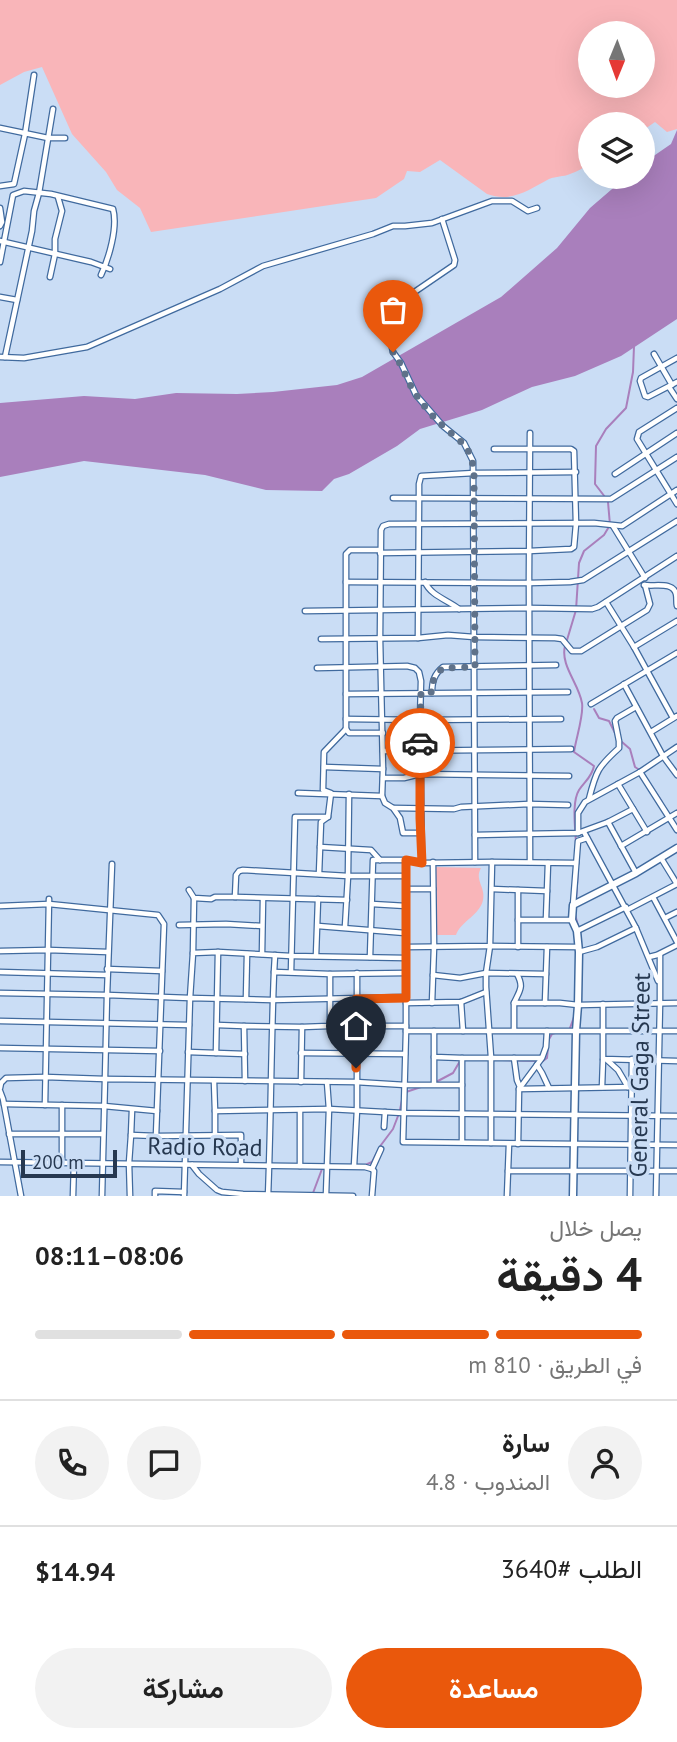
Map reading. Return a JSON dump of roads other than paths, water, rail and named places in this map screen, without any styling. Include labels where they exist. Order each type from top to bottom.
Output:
[{"type":"main road","points":[[573,1196],[579,950],[577,931],[572,920],[573,905],[636,873],[677,848]]},
{"type":"street","points":[[0,186],[14,184],[34,75]]},
{"type":"street","points":[[53,109],[28,247],[2,357],[24,358],[87,347],[220,289],[263,266],[393,226],[432,223],[492,201],[512,201],[528,211],[537,208]]},
{"type":"street","points":[[0,128],[48,138],[65,138]]},
{"type":"street","points":[[0,262],[13,195],[24,191],[113,209],[115,216],[107,268],[101,275]]},
{"type":"street","points":[[50,277],[62,211],[57,196]]},
{"type":"street","points":[[0,208],[0,226]]},
{"type":"street","points":[[442,219],[455,260],[454,265],[391,308],[385,319],[393,352],[416,395],[443,426],[464,443],[473,461],[475,862]]},
{"type":"street","points":[[2,242],[107,268]]},
{"type":"street","points":[[0,297],[17,300]]},
{"type":"street","points":[[654,354],[673,384],[677,399]]},
{"type":"street","points":[[673,384],[648,397],[645,396],[640,379],[677,358]]},
{"type":"street","points":[[677,408],[637,434],[637,439],[677,504]]},
{"type":"street","points":[[530,433],[530,862]]},
{"type":"street","points":[[615,474],[677,433]]},
{"type":"street","points":[[331,793],[323,790],[324,752],[346,729],[345,611],[348,551],[529,551],[570,549],[575,544],[574,451],[494,449]]},
{"type":"street","points":[[393,498],[611,499],[677,457]]},
{"type":"street","points":[[418,638],[421,476],[576,472]]},
{"type":"street","points":[[421,833],[403,833],[400,818],[393,808],[385,803],[382,796],[380,552],[383,526],[594,523],[622,526],[677,490]]},
{"type":"street","points":[[346,582],[528,583],[583,580],[677,521]]},
{"type":"street","points":[[613,526],[645,578]]},
{"type":"street","points":[[306,611],[592,609],[677,556]]},
{"type":"street","points":[[425,582],[430,592],[460,610]]},
{"type":"street","points":[[638,582],[672,587],[676,592],[677,606]]},
{"type":"street","points":[[321,639],[448,635],[555,638],[562,639],[568,648],[578,652],[649,607],[645,585]]},
{"type":"street","points":[[606,602],[675,717],[651,732]]},
{"type":"street","points":[[634,647],[677,621]]},
{"type":"street","points":[[591,704],[676,656]]},
{"type":"street","points":[[432,692],[433,681],[442,668],[556,665]]},
{"type":"street","points":[[317,668],[407,666],[419,672],[422,863]]},
{"type":"street","points":[[624,684],[663,756],[677,775]]},
{"type":"street","points":[[346,694],[568,692]]},
{"type":"street","points":[[589,800],[601,764],[619,748],[617,718],[636,706]]},
{"type":"street","points":[[346,719],[561,719]]},
{"type":"street","points":[[346,729],[349,733],[383,733]]},
{"type":"street","points":[[659,986],[626,908],[587,838],[581,832],[578,813],[585,802],[640,772],[677,747]]},
{"type":"street","points":[[383,751],[571,749]]},
{"type":"street","points":[[324,767],[383,768]]},
{"type":"street","points":[[640,772],[677,830]]},
{"type":"street","points":[[383,778],[404,778],[420,774],[569,776]]},
{"type":"street","points":[[618,785],[647,832]]},
{"type":"street","points":[[298,793],[382,796]]},
{"type":"street","points":[[319,874],[321,822],[328,817],[331,793]]},
{"type":"street","points":[[345,927],[349,794]]},
{"type":"street","points":[[393,808],[568,805]]},
{"type":"street","points":[[475,835],[581,832],[633,809]]},
{"type":"street","points":[[621,846],[677,813]]},
{"type":"street","points":[[291,972],[295,817],[328,817]]},
{"type":"street","points":[[608,821],[636,873]]},
{"type":"street","points":[[573,905],[578,841],[587,838]]},
{"type":"street","points":[[320,847],[372,849],[381,860]]},
{"type":"street","points":[[577,931],[677,884],[661,858]]},
{"type":"street","points":[[370,957],[373,860],[422,863],[576,863]]},
{"type":"street","points":[[406,860],[403,1142],[677,1145]]},
{"type":"street","points":[[432,1003],[433,862]]},
{"type":"street","points":[[491,1143],[491,1057],[486,973],[490,946],[492,862]]},
{"type":"street","points":[[546,919],[548,863]]},
{"type":"street","points":[[102,1196],[111,864]]},
{"type":"street","points":[[235,897],[236,875],[239,871],[407,876]]},
{"type":"street","points":[[406,889],[433,889]]},
{"type":"street","points":[[492,889],[547,891]]},
{"type":"street","points":[[155,1196],[155,1191],[184,1194],[194,898],[189,890]]},
{"type":"street","points":[[518,890],[518,947]]},
{"type":"street","points":[[649,957],[660,954],[677,943],[653,897]]},
{"type":"street","points":[[194,898],[347,900]]},
{"type":"street","points":[[262,954],[263,899]]},
{"type":"street","points":[[316,956],[318,899]]},
{"type":"street","points":[[45,1105],[49,902]]},
{"type":"street","points":[[0,906],[49,902],[158,915],[163,924],[156,1136]]},
{"type":"street","points":[[372,904],[406,906]]},
{"type":"street","points":[[665,918],[677,912]]},
{"type":"street","points":[[519,919],[572,920]]},
{"type":"street","points":[[179,925],[262,926]]},
{"type":"street","points":[[317,926],[405,933]]},
{"type":"street","points":[[406,947],[490,946],[579,950],[597,947],[636,928]]},
{"type":"street","points":[[545,1003],[547,947]]},
{"type":"street","points":[[666,950],[677,950]]},
{"type":"street","points":[[0,951],[108,952]]},
{"type":"street","points":[[216,1053],[218,952]]},
{"type":"street","points":[[193,953],[406,958]]},
{"type":"street","points":[[246,999],[247,954]]},
{"type":"street","name":"General Gaga Street","points":[[656,1196],[660,954]]},
{"type":"street","points":[[268,1195],[275,955]]},
{"type":"street","points":[[0,972],[162,971]]},
{"type":"street","points":[[274,972],[406,973]]},
{"type":"street","points":[[433,975],[460,978],[486,973],[546,974]]},
{"type":"street","points":[[217,1025],[330,1025],[330,974]]},
{"type":"street","points":[[354,1166],[357,1110],[357,974]]},
{"type":"street","points":[[514,1030],[514,1003],[522,982],[517,974]]},
{"type":"street","points":[[0,993],[272,1000],[406,1000],[432,1003],[461,1002],[486,992]]},
{"type":"street","points":[[461,1002],[463,1031]]},
{"type":"street","points":[[514,1003],[677,1003]]},
{"type":"street","points":[[602,1087],[605,1059],[603,1004]]},
{"type":"street","points":[[0,1021],[189,1025]]},
{"type":"street","points":[[244,1026],[245,1081]]},
{"type":"street","points":[[356,1026],[434,1031],[677,1031]]},
{"type":"street","points":[[301,1082],[302,1027]]},
{"type":"street","points":[[434,1031],[434,1084]]},
{"type":"street","points":[[520,1088],[542,1058],[547,1031]]},
{"type":"street","points":[[0,1048],[160,1051]]},
{"type":"street","points":[[188,1052],[244,1054]]},
{"type":"street","points":[[301,1053],[406,1054]]},
{"type":"street","points":[[434,1057],[542,1058]]},
{"type":"street","points":[[462,1058],[462,1143]]},
{"type":"street","points":[[514,1058],[520,1088],[518,1144]]},
{"type":"street","points":[[605,1059],[677,1061]]},
{"type":"street","points":[[605,1059],[618,1070],[630,1087]]},
{"type":"street","points":[[630,1196],[632,1059]]},
{"type":"street","points":[[537,1065],[549,1088]]},
{"type":"street","points":[[21,1196],[0,1090],[1,1083],[6,1079],[46,1077],[462,1084]]},
{"type":"street","points":[[214,1081],[215,1135]]},
{"type":"street","points":[[326,1195],[329,1110],[327,1082]]},
{"type":"street","points":[[520,1088],[630,1087]]},
{"type":"street","points":[[4,1104],[104,1106],[157,1111]]},
{"type":"street","points":[[62,1105],[62,1162]]},
{"type":"street","points":[[130,1196],[132,1110]]},
{"type":"street","points":[[300,1110],[300,1166]]},
{"type":"street","points":[[215,1111],[357,1110],[403,1113],[677,1116]]},
{"type":"street","points":[[384,1127],[385,1112]]},
{"type":"street","points":[[9,1134],[103,1134]]},
{"type":"street","points":[[131,1135],[241,1136],[241,1165]]},
{"type":"street","points":[[507,1196],[509,1144]]},
{"type":"street","points":[[372,1196],[372,1168],[381,1149]]},
{"type":"street","name":"Radio Road","points":[[0,1162],[372,1168]]},
{"type":"street","points":[[73,1196],[74,1162]]},
{"type":"street","points":[[192,1165],[222,1192],[240,1195],[354,1196]]},
{"type":"street","points":[[508,1171],[677,1171]]},
{"type":"waterway","points":[[605,497],[595,484],[596,446],[606,429],[626,408],[633,372],[634,346]]},
{"type":"waterway","points":[[567,640],[576,610],[579,563],[584,551],[604,535],[610,525],[608,502]]},
{"type":"waterway","points":[[565,646],[567,667],[582,703],[574,752],[594,766],[577,796],[576,846]]},
{"type":"waterway","points":[[594,709],[599,718],[609,721],[616,735]]},
{"type":"waterway","points":[[622,742],[630,749],[635,767],[641,771]]},
{"type":"waterway","points":[[644,775],[662,802]]},
{"type":"waterway","points":[[576,902],[578,869]]},
{"type":"waterway","points":[[575,914],[578,926]]},
{"type":"waterway","points":[[570,1028],[574,1017]]},
{"type":"waterway","points":[[548,1041],[555,1033]]},
{"type":"waterway","points":[[502,1060],[543,1061],[547,1058],[548,1047]]},
{"type":"waterway","points":[[436,1082],[453,1073],[460,1061]]},
{"type":"waterway","points":[[406,1092],[421,1087]]},
{"type":"waterway","points":[[400,1110],[403,1095]]},
{"type":"waterway","points":[[365,1165],[372,1162],[398,1116]]},
{"type":"waterway","points":[[313,1193],[322,1169],[325,1169]]}]
